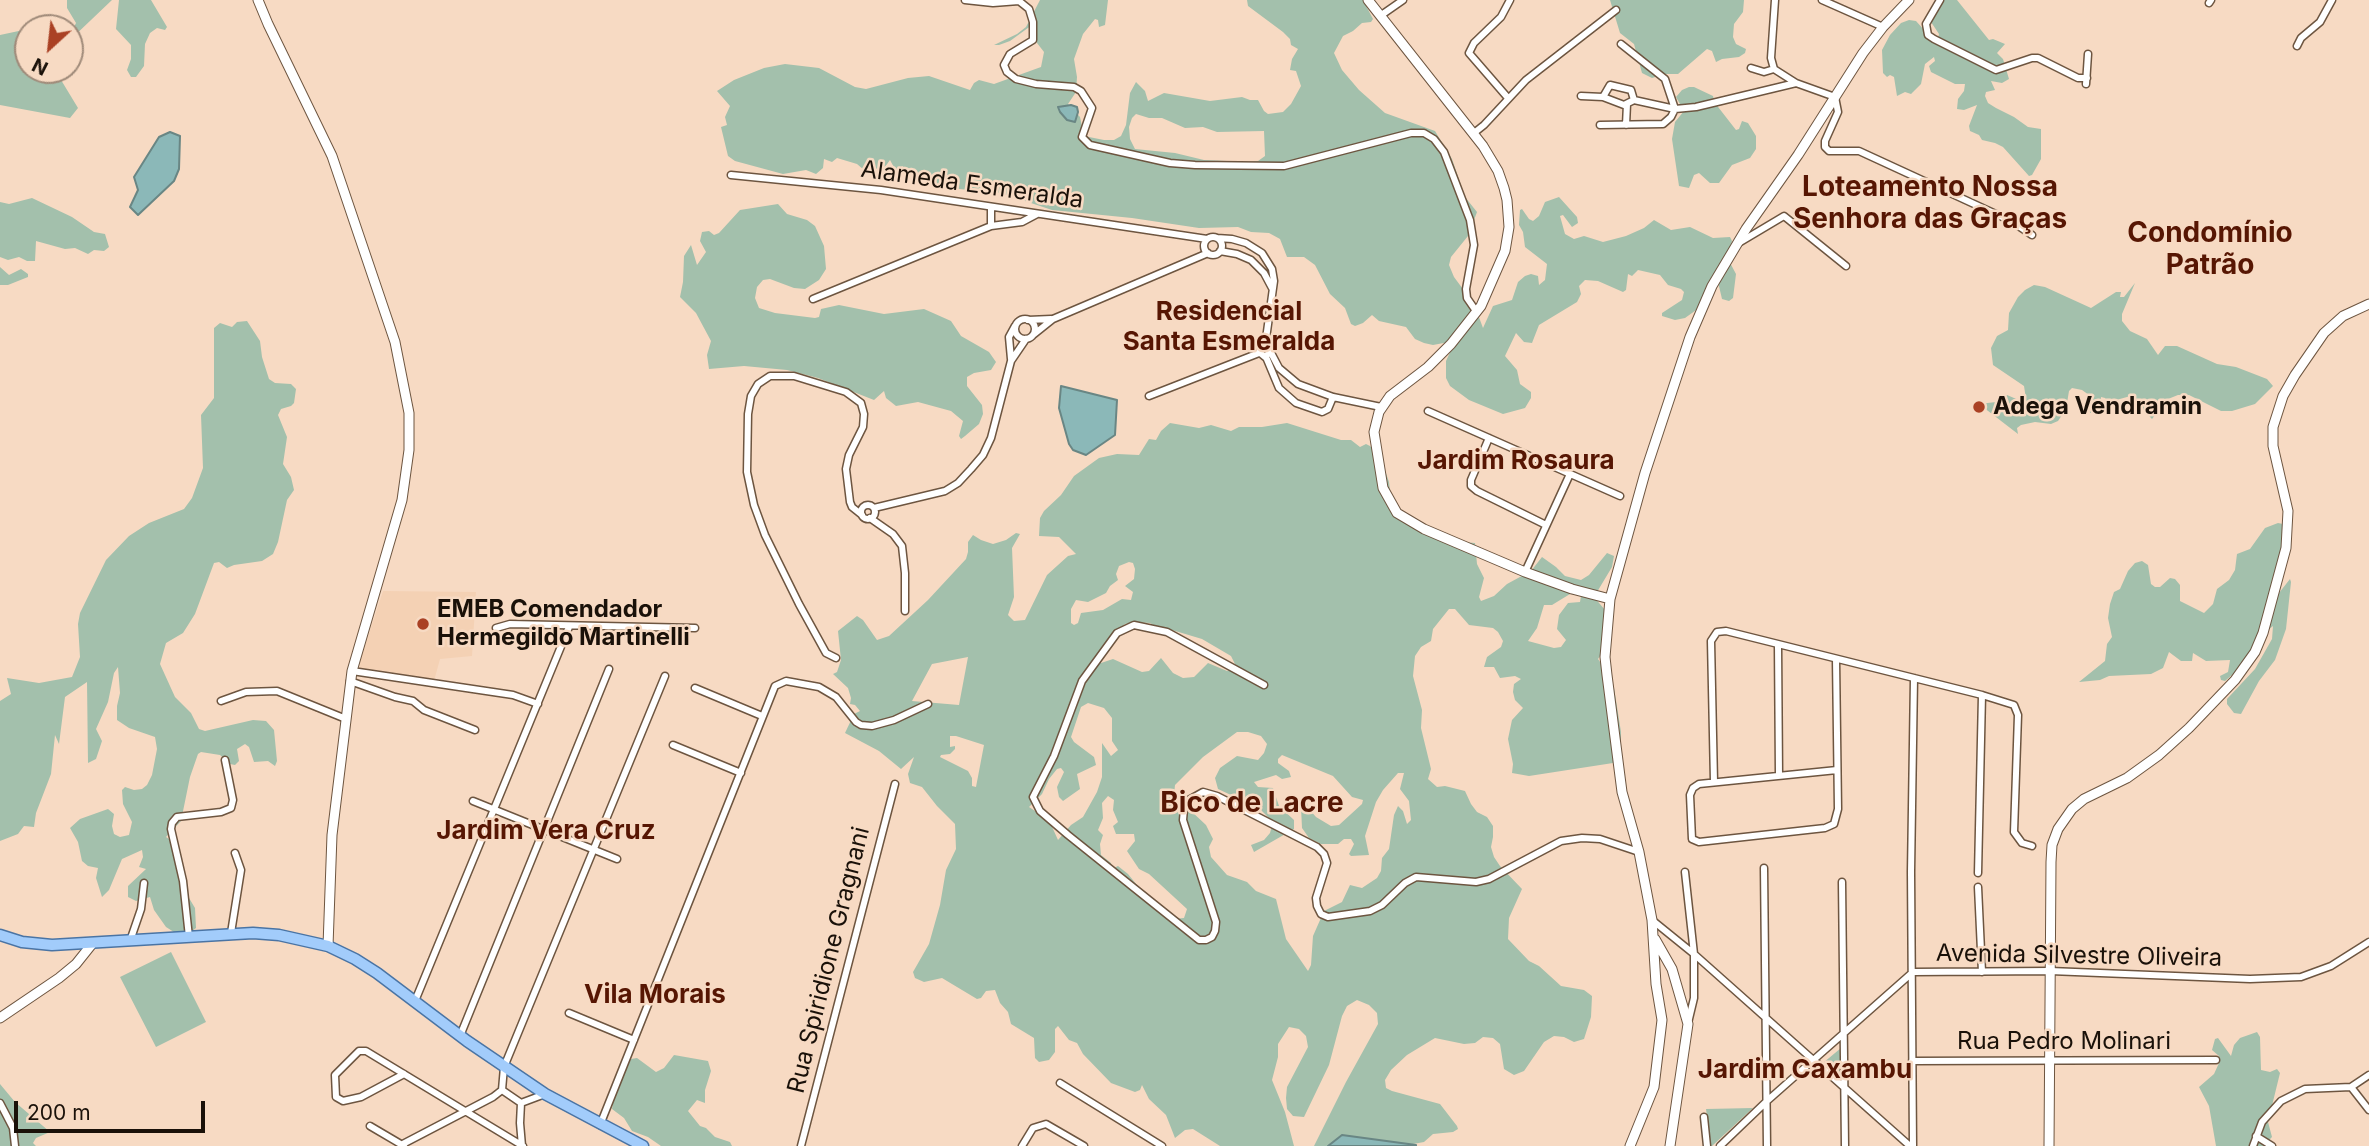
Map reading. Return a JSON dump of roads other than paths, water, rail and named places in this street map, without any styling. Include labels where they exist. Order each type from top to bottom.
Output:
[{"type":"main road","points":[[258,0],[332,156],[395,342],[408,401],[409,450],[402,500],[351,676],[332,835],[328,946]]},
{"type":"main road","points":[[1367,0],[1474,133],[1498,171],[1507,200],[1508,227],[1505,251],[1476,311],[1451,344],[1428,367],[1390,396],[1381,407],[1374,432],[1383,488],[1397,513],[1424,529],[1525,572],[1610,599]]},
{"type":"main road","points":[[1630,1146],[1654,1087],[1662,1020],[1656,984],[1652,920],[1639,852],[1622,792],[1607,675],[1605,657],[1610,599],[1645,473],[1690,337],[1712,286],[1737,244],[1883,27],[1909,0]]},
{"type":"main road","points":[[2049,1146],[2051,862],[2057,829],[2072,808],[2140,770],[2159,755],[2235,680],[2255,652],[2263,633],[2286,548],[2288,511],[2273,446],[2273,427],[2283,396],[2324,333],[2343,316],[2369,304]]},
{"type":"main road","points":[[0,935],[36,945],[92,944],[231,933],[279,935],[328,946],[361,962],[460,1036],[545,1094],[643,1146]]},
{"type":"main road","points":[[1654,937],[1672,969],[1688,1024],[1670,1146]]},
{"type":"main road","points":[[0,1018],[59,978],[76,964],[92,944]]},
{"type":"street","points":[[965,0],[993,3],[1019,1],[1029,9],[1033,22],[1033,40],[1010,54],[1004,65],[1007,72],[1016,79],[1036,84],[1078,88],[1092,108],[1082,137],[1090,145],[1195,166],[1284,166],[1411,133],[1424,133],[1434,138],[1444,152],[1470,220],[1474,245],[1466,289],[1467,298],[1476,311]]},
{"type":"street","points":[[1380,16],[1403,0]]},
{"type":"street","points":[[1508,98],[1469,53],[1474,43],[1501,17],[1510,0]]},
{"type":"street","points":[[1775,0],[1771,58],[1774,69],[1796,83],[1835,97],[1838,111],[1825,141],[1825,147],[1829,151],[1859,151],[2011,221],[2032,235]]},
{"type":"street","points":[[1822,0],[1883,27]]},
{"type":"street","points":[[1940,0],[1926,24],[1928,35],[1996,70],[2038,58],[2086,81],[2088,54]]},
{"type":"street","points":[[2297,46],[2301,38],[2320,22],[2332,0]]},
{"type":"street","points":[[1474,133],[1527,80],[1616,9]]},
{"type":"street","points":[[1600,125],[1663,124],[1675,109],[1665,79],[1621,44]]},
{"type":"street","points":[[1751,68],[1764,72],[1774,69]]},
{"type":"street","points":[[1581,96],[1675,109],[1696,107],[1796,83]]},
{"type":"street","points":[[1603,97],[1610,85],[1634,93],[1626,125]]},
{"type":"street","name":"Alameda Esmeralda","points":[[731,174],[856,187],[1246,243],[1262,253],[1272,269],[1273,290],[1267,352]]},
{"type":"street","points":[[991,207],[991,226]]},
{"type":"street","points":[[813,299],[991,226],[1022,222],[1037,214]]},
{"type":"street","points":[[1737,244],[1784,216],[1846,266]]},
{"type":"street","points":[[1217,238],[1221,245],[1220,251]]},
{"type":"street","points":[[1207,239],[1204,246],[1208,253]]},
{"type":"street","points":[[1011,361],[1026,339],[1053,319],[1208,253],[1216,254],[1220,251],[1251,260],[1265,273],[1273,290]]},
{"type":"street","points":[[849,491],[854,497],[874,508],[945,491],[958,482],[983,455],[991,438],[1011,361],[1009,337],[1019,321],[1053,319]]},
{"type":"street","points":[[1028,320],[1034,326],[1033,335]]},
{"type":"street","points":[[1016,326],[1017,335],[1026,339]]},
{"type":"street","points":[[1149,396],[1259,353],[1261,347],[1283,373],[1310,389],[1333,397],[1381,407]]},
{"type":"street","points":[[1267,352],[1282,392],[1296,403],[1326,412],[1333,397]]},
{"type":"street","points":[[836,658],[826,653],[799,604],[765,535],[754,505],[747,472],[748,414],[751,396],[758,384],[770,376],[794,376],[846,392],[861,403],[863,427],[849,455],[846,469],[852,507],[893,534],[902,546],[905,611]]},
{"type":"street","points":[[1428,411],[1620,496]]},
{"type":"street","points":[[1489,438],[1471,480],[1471,486],[1546,525]]},
{"type":"street","points":[[1525,572],[1570,474]]},
{"type":"street","points":[[862,515],[861,510],[866,505]]},
{"type":"street","points":[[870,518],[875,513],[874,508]]},
{"type":"street","points":[[496,628],[510,624],[695,628]]},
{"type":"street","points":[[1264,685],[1167,632],[1134,625],[1118,633],[1082,681],[1054,756],[1033,797],[1040,811],[1199,940],[1212,937],[1216,922],[1184,820],[1184,809],[1187,801],[1203,792],[1261,818],[1317,847],[1324,854],[1326,871],[1316,898],[1321,914],[1328,918],[1370,911],[1382,905],[1405,883],[1416,877],[1476,882],[1489,879],[1562,841],[1600,839],[1639,852]]},
{"type":"street","points":[[415,1001],[569,627]]},
{"type":"street","points":[[1714,782],[1710,658],[1713,635],[1726,631],[2008,702],[2017,709],[2014,832],[2022,843],[2032,846]]},
{"type":"street","points":[[1778,645],[1779,776]]},
{"type":"street","points":[[1836,659],[1838,816],[1834,824],[1825,828],[1695,841],[1691,834],[1690,795],[1693,788],[1699,784],[1837,770]]},
{"type":"street","points":[[460,1036],[609,669]]},
{"type":"street","points":[[351,676],[513,695],[538,704]]},
{"type":"street","points":[[351,676],[475,730]]},
{"type":"street","points":[[502,1090],[504,1067],[665,676]]},
{"type":"street","points":[[1912,1146],[1914,678]]},
{"type":"street","points":[[600,1125],[775,686],[786,681],[819,687],[836,697],[856,722],[872,726],[894,720],[928,704]]},
{"type":"street","points":[[695,688],[762,716]]},
{"type":"street","points":[[221,701],[246,692],[277,691],[346,719]]},
{"type":"street","points":[[1979,873],[1982,695]]},
{"type":"street","points":[[673,745],[741,773]]},
{"type":"street","points":[[189,937],[183,881],[171,829],[172,823],[177,817],[220,812],[231,808],[233,800],[225,760]]},
{"type":"street","name":"Rua Spiridione Gragnani","points":[[801,1146],[895,784]]},
{"type":"street","points":[[473,801],[617,859]]},
{"type":"street","points":[[231,933],[241,870],[235,853]]},
{"type":"street","points":[[1765,868],[1767,1146]]},
{"type":"street","points":[[1685,872],[1693,954],[1694,998],[1688,1024]]},
{"type":"street","points":[[1842,882],[1845,1146]]},
{"type":"street","points":[[130,941],[141,909],[144,883]]},
{"type":"street","points":[[1978,887],[1982,972]]},
{"type":"street","points":[[1652,920],[1912,1146]]},
{"type":"street","name":"Avenida Silvestre Oliveira","points":[[1720,1146],[1913,972],[2050,971],[2250,979],[2301,977],[2315,974],[2369,942]]},
{"type":"street","points":[[569,1013],[634,1040]]},
{"type":"street","points":[[404,1074],[360,1097],[343,1101],[336,1097],[335,1075],[361,1050],[366,1051],[404,1074],[465,1111],[522,1146]]},
{"type":"street","name":"Rua Pedro Molinari","points":[[1912,1061],[2216,1060]]},
{"type":"street","points":[[2253,1146],[2262,1122],[2281,1101],[2305,1089],[2351,1087],[2369,1075]]},
{"type":"street","points":[[1060,1083],[1162,1146]]},
{"type":"street","points":[[2351,1087],[2369,1110]]},
{"type":"street","points":[[502,1090],[521,1103]]},
{"type":"street","points":[[370,1126],[398,1144],[502,1090]]},
{"type":"street","points":[[521,1103],[545,1094]]},
{"type":"street","points":[[0,1103],[13,1128],[15,1146]]},
{"type":"street","points":[[521,1103],[522,1146]]},
{"type":"street","points":[[1704,1117],[1707,1146]]},
{"type":"street","points":[[1021,1146],[1033,1128],[1046,1124],[1084,1146]]},
{"type":"street","points":[[2256,1136],[2272,1146]]},
{"type":"water","points":[[1058,107],[1077,107],[1075,122],[1067,120]]},
{"type":"water","points":[[170,132],[180,136],[179,169],[174,181],[138,215],[130,207],[138,190],[134,177],[159,137]]},
{"type":"water","points":[[1061,386],[1117,400],[1115,435],[1086,455],[1073,450],[1069,444],[1059,408]]},
{"type":"water","points":[[1342,1135],[1416,1145],[1416,1146],[1328,1146]]},
{"type":"place","name":"Adega Vendramin","points":[[1979,407]]},
{"type":"place","name":"EMEB Comendador Hermegildo Martinelli","points":[[423,624]]},
{"type":"district","name":"Loteamento Nossa Senhora das Graças","points":[[1930,204]]},
{"type":"district","name":"Condomínio Patrão","points":[[2210,250]]},
{"type":"district","name":"Residencial Santa Esmeralda","points":[[1229,327]]},
{"type":"district","name":"Jardim Rosaura","points":[[1516,461]]},
{"type":"district","name":"Bico de Lacre","points":[[1252,804]]},
{"type":"district","name":"Jardim Vera Cruz","points":[[546,831]]},
{"type":"district","name":"Vila Morais","points":[[655,995]]},
{"type":"district","name":"Jardim Caxambu","points":[[1805,1070]]}]
